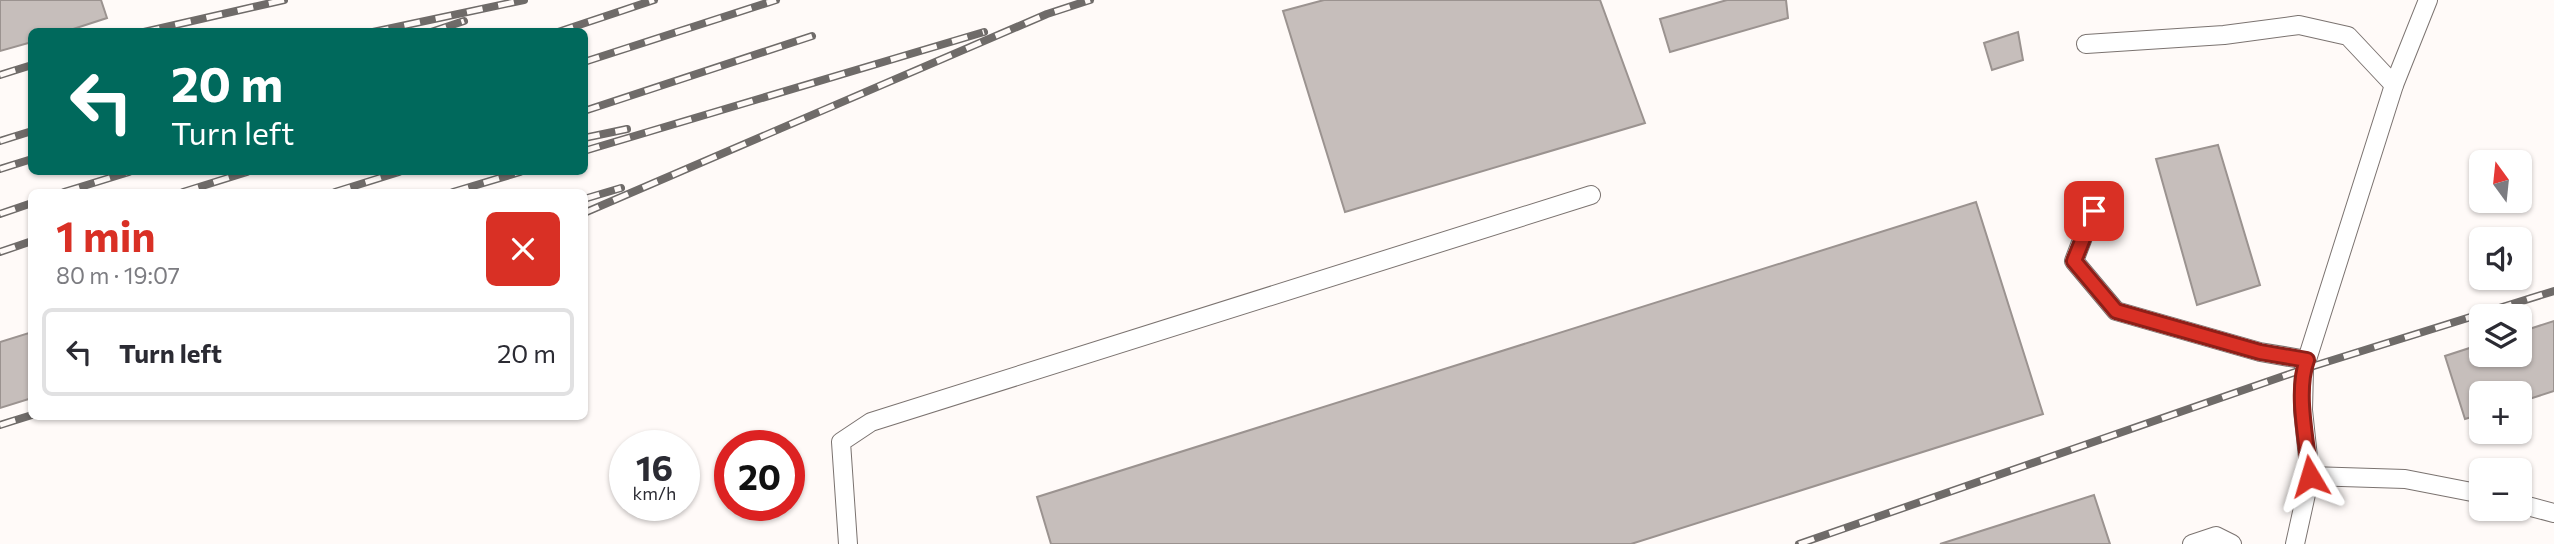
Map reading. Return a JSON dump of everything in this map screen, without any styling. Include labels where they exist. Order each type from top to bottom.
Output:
[{"type":"lane","points":[[2295,544],[2310,476],[2303,410],[2304,369],[2394,85],[2428,0]]},
{"type":"lane","points":[[2086,44],[2224,35],[2299,25],[2348,36],[2394,85]]},
{"type":"lane","points":[[848,544],[841,442],[871,422],[1591,195]]},
{"type":"lane","points":[[2094,211],[2074,261],[2116,311],[2260,352],[2307,360]]},
{"type":"lane","points":[[2310,476],[2405,480],[2469,492]]},
{"type":"lane","points":[[2532,507],[2554,513]]},
{"type":"lane","points":[[2192,544],[2216,536],[2232,544]]},
{"type":"building","points":[[0,0],[101,0],[107,18],[76,28],[28,28],[28,43],[0,51]]},
{"type":"building","points":[[1324,0],[1600,0],[1645,123],[1345,212],[1283,11]]},
{"type":"building","points":[[1727,0],[1786,0],[1788,18],[1670,52],[1660,19]]},
{"type":"building","points":[[2018,32],[2023,60],[1992,70],[1984,43]]},
{"type":"building","points":[[2218,145],[2260,285],[2197,305],[2156,159]]},
{"type":"building","points":[[1976,202],[2043,414],[1631,544],[1051,544],[1037,497]]},
{"type":"building","points":[[2554,321],[2554,391],[2532,398],[2532,381],[2469,381],[2469,418],[2465,419],[2445,356],[2469,348],[2469,367],[2532,367],[2532,328]]},
{"type":"building","points":[[28,333],[28,399],[0,408],[0,342]]},
{"type":"building","points":[[2094,495],[2110,544],[1940,544]]},
{"type":"railway","points":[[162,28],[284,0]]},
{"type":"railway","points":[[392,28],[524,0]]},
{"type":"railway","points":[[570,28],[654,0]]},
{"type":"railway","points":[[588,61],[776,0]]},
{"type":"railway","points":[[588,211],[1047,14],[1090,0]]},
{"type":"railway","points":[[443,28],[464,21]]},
{"type":"railway","points":[[588,150],[984,32]]},
{"type":"railway","points":[[588,110],[812,36]]},
{"type":"railway","points":[[0,75],[28,66]]},
{"type":"railway","points":[[588,137],[627,129]]},
{"type":"railway","points":[[0,141],[28,132]]},
{"type":"railway","points":[[0,169],[28,160]]},
{"type":"railway","points":[[74,189],[119,175]]},
{"type":"railway","points":[[193,189],[237,175]]},
{"type":"railway","points":[[345,189],[389,175]]},
{"type":"railway","points":[[463,189],[510,175]]},
{"type":"railway","points":[[588,198],[621,188]]},
{"type":"railway","points":[[0,214],[28,204]]},
{"type":"railway","points":[[0,252],[28,242]]},
{"type":"railway","points":[[1799,544],[2304,369],[2554,291]]},
{"type":"railway","points":[[0,425],[28,416]]},
{"type":"route","points":[[2094,211],[2074,261],[2116,311],[2260,352],[2307,360],[2304,369],[2303,410],[2310,476]]}]
